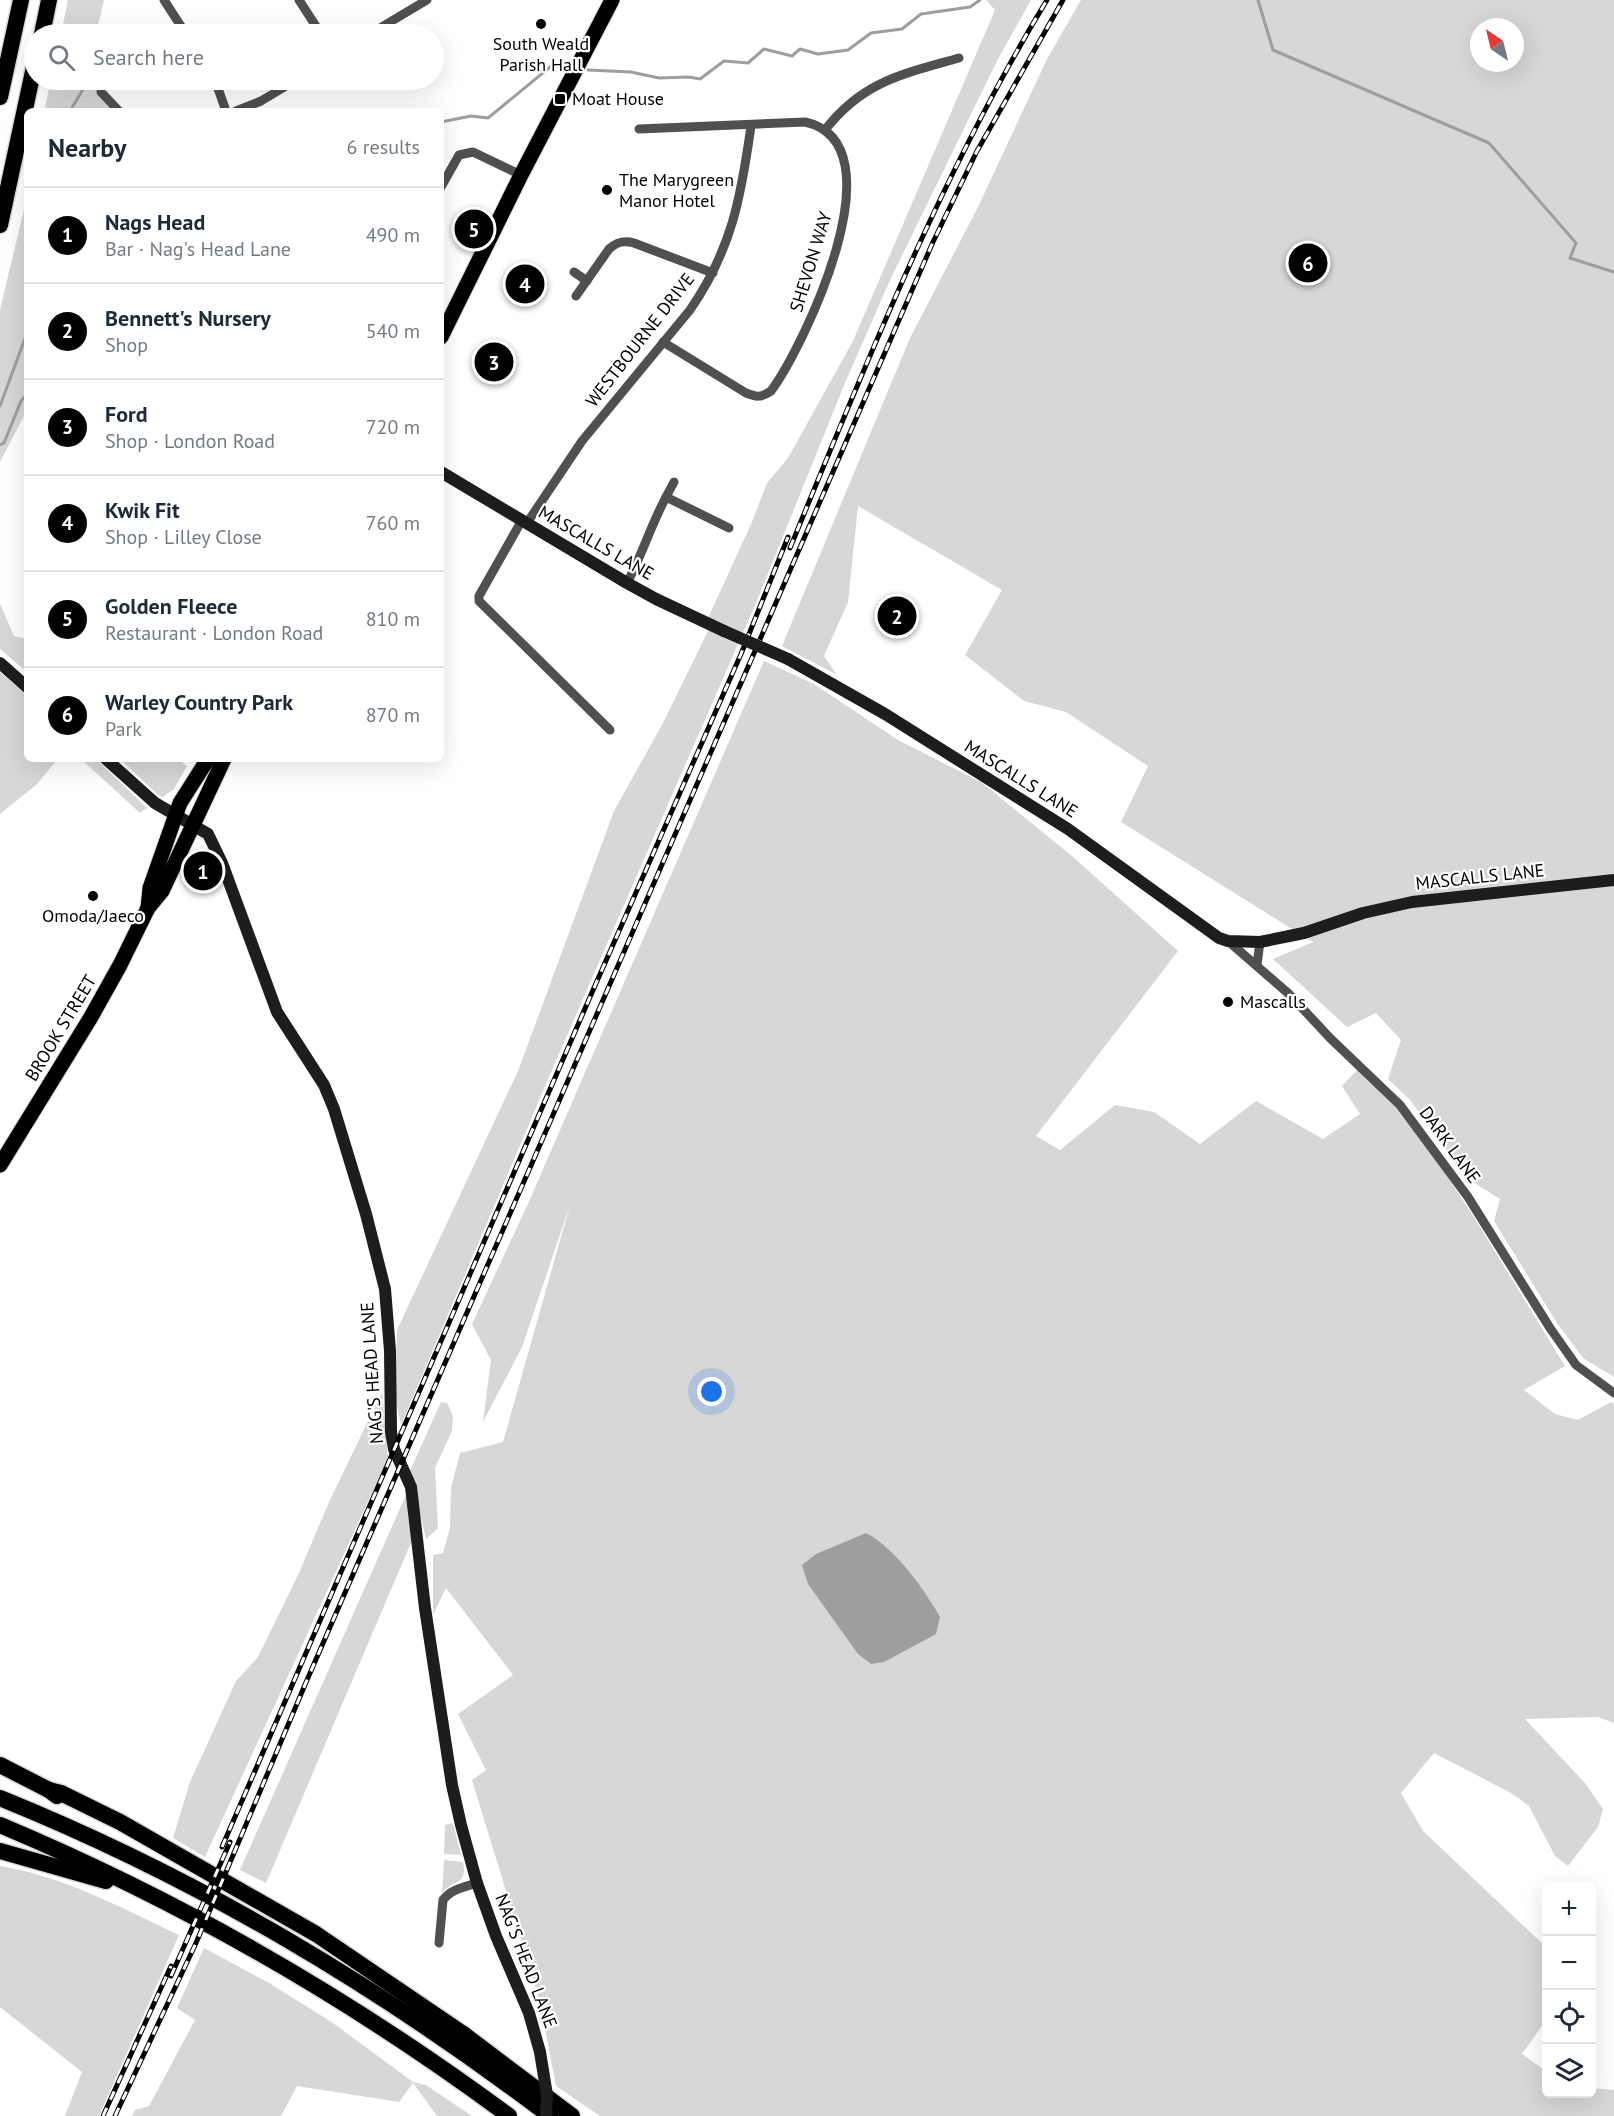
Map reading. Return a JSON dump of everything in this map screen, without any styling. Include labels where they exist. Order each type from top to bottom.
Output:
[{"type":"highway","points":[[0,97],[21,0]]},
{"type":"highway","points":[[44,24],[49,0]]},
{"type":"highway","points":[[25,108],[29,90]]},
{"type":"highway","points":[[0,225],[24,113]]},
{"type":"highway","points":[[0,1765],[49,1790],[241,1900],[295,1935],[324,1959]]},
{"type":"highway","points":[[49,1790],[61,1793],[120,1822],[316,1934],[453,2026],[572,2116]]},
{"type":"highway","points":[[0,1798],[134,1857],[226,1904],[324,1959],[435,2032],[550,2116]]},
{"type":"highway","points":[[0,1826],[59,1850],[136,1887],[284,1966],[421,2054],[509,2116]]},
{"type":"highway","points":[[0,1851],[100,1880],[136,1887]]},
{"type":"main road","points":[[444,331],[521,175],[612,0]]},
{"type":"main road","name":"BROOK STREET","points":[[148,908],[150,888],[180,803],[206,762]]},
{"type":"main road","name":"BROOK STREET","points":[[0,1165],[91,1017],[120,966],[148,908],[162,891],[223,762]]},
{"type":"street","points":[[165,0],[180,24]]},
{"type":"street","points":[[299,0],[315,24]]},
{"type":"street","points":[[387,24],[427,0]]},
{"type":"street","points":[[639,129],[805,122],[825,130],[842,111],[869,89],[904,73],[959,58]]},
{"type":"street","points":[[219,90],[225,108]]},
{"type":"street","points":[[244,108],[279,90]]},
{"type":"street","points":[[101,92],[115,108]]},
{"type":"street","name":"WESTBOURNE DRIVE","points":[[610,730],[479,601],[479,596],[524,522],[582,441],[690,310],[713,273],[735,218],[751,126]]},
{"type":"street","name":"SHEVON WAY","points":[[663,342],[746,393],[756,397],[764,396],[771,391],[795,352],[820,297],[832,261],[844,210],[847,183],[843,158],[832,135],[825,130]]},
{"type":"street","points":[[444,182],[459,155],[473,152],[521,175]]},
{"type":"street","points":[[576,296],[609,249],[624,241],[713,273]]},
{"type":"street","points":[[574,272],[587,281]]},
{"type":"street","name":"MASCALLS LANE","points":[[444,474],[656,599],[788,659],[885,714],[1058,823],[1219,938],[1228,941],[1260,942],[1304,933],[1363,913],[1412,902],[1614,880]]},
{"type":"street","points":[[627,583],[637,565],[655,518],[674,482]]},
{"type":"street","points":[[666,496],[729,528]]},
{"type":"street","points":[[0,663],[24,684]]},
{"type":"street","name":"NAG'S HEAD LANE","points":[[109,762],[154,803],[208,834],[222,863],[277,1012],[324,1085],[348,1151],[385,1289],[391,1432],[394,1449],[411,1487],[425,1608],[460,1826],[496,1936],[529,2013],[540,2052],[547,2095],[546,2116]]},
{"type":"street","name":"DARK LANE","points":[[1228,941],[1289,994],[1330,1038],[1400,1105],[1468,1197],[1575,1365],[1614,1394]]},
{"type":"street","points":[[1257,965],[1260,942]]},
{"type":"street","name":"NAG'S HEAD LANE","points":[[439,1943],[443,1900],[456,1890],[477,1883]]},
{"type":"shaded area","points":[[68,0],[104,0],[98,24],[63,24]]},
{"type":"shaded area","points":[[986,0],[1031,0],[997,61],[890,280],[845,383],[756,603],[558,1056],[401,1425],[395,1397],[397,1330],[518,1071],[614,811],[663,723],[708,631],[708,618],[752,522],[767,483],[788,458],[853,341],[995,10]]},
{"type":"shaded area","points":[[1081,0],[1614,0],[1614,1377],[1583,1358],[1557,1323],[1494,1221],[1500,1199],[1468,1179],[1410,1100],[1388,1079],[1401,1040],[1376,1013],[1347,1027],[1273,959],[1313,942],[1121,822],[1148,766],[1066,712],[1024,701],[965,655],[1002,590],[858,506],[848,602],[824,656],[837,675],[782,646],[910,338],[978,207],[1047,59]]},
{"type":"shaded area","points":[[49,90],[105,90],[119,108],[45,108]]},
{"type":"shaded area","points":[[24,210],[24,416],[0,462],[0,310]]},
{"type":"shaded area","points":[[0,604],[14,636],[24,638],[24,669],[0,649]]},
{"type":"shaded area","points":[[764,661],[814,684],[898,740],[981,782],[1072,856],[1178,951],[1036,1136],[1060,1150],[1115,1105],[1154,1112],[1200,1144],[1256,1101],[1323,1139],[1360,1114],[1342,1086],[1360,1067],[1399,1104],[1472,1214],[1565,1366],[1524,1390],[1555,1414],[1578,1420],[1611,1402],[1614,1404],[1614,1723],[1598,1717],[1525,1719],[1585,1783],[1603,1809],[1598,1827],[1568,1866],[1555,1856],[1529,1806],[1511,1793],[1434,1753],[1401,1793],[1423,1831],[1542,1943],[1542,2026],[1522,2054],[1542,2068],[1542,2098],[1596,2098],[1596,2088],[1614,2090],[1614,2116],[600,2116],[556,2086],[540,2002],[472,1780],[486,1770],[458,1714],[513,1675],[446,1588],[433,1615],[433,1555],[443,1553],[450,1528],[451,1488],[460,1453],[503,1442],[570,1205],[522,1347],[483,1422],[491,1360],[472,1324],[527,1206]]},
{"type":"shaded area","points":[[0,672],[24,692],[24,762],[55,762],[36,785],[0,814]]},
{"type":"shaded area","points":[[84,762],[99,762],[147,808],[140,813]]},
{"type":"shaded area","points":[[123,762],[181,762],[187,766],[174,789],[163,797]]},
{"type":"shaded area","points":[[382,1392],[388,1458],[205,1857],[173,1838],[190,1782],[236,1681],[258,1657]]},
{"type":"shaded area","points":[[441,1402],[447,1403],[453,1416],[452,1431],[435,1468],[438,1528],[426,1539],[410,1471]]},
{"type":"shaded area","points":[[409,1488],[413,1538],[266,1883],[240,1870]]},
{"type":"shaded area","points":[[866,1533],[898,1559],[926,1594],[940,1617],[936,1634],[884,1662],[871,1664],[858,1654],[808,1584],[802,1565],[816,1554]]},
{"type":"shaded area","points":[[453,1823],[461,1855],[444,1854],[445,1825]]},
{"type":"shaded area","points":[[444,1860],[463,1862],[464,1875],[442,1893]]},
{"type":"shaded area","points":[[0,1866],[47,1877],[69,1885],[179,1935],[99,2116],[65,2116],[82,2072],[0,2007]]},
{"type":"shaded area","points":[[204,1948],[269,1983],[333,2023],[413,2082],[426,2085],[472,2116],[437,2116],[413,2083],[399,2102],[297,2086],[281,2116],[132,2116],[135,2110],[149,2106],[195,2020],[177,2008]]},
{"type":"waterway","points":[[588,70],[631,72],[659,78],[700,79],[724,61],[748,63],[764,49],[792,56],[800,49],[818,54],[848,50],[871,33],[902,29],[921,14],[970,7],[980,0]]},
{"type":"waterway","points":[[1258,0],[1273,50],[1489,143],[1576,243],[1570,258],[1614,272]]},
{"type":"waterway","points":[[444,121],[471,116],[488,118],[555,63]]},
{"type":"waterway","points":[[72,108],[83,90]]},
{"type":"waterway","points":[[0,406],[24,341]]},
{"type":"waterway","points":[[0,445],[4,443],[24,398]]},
{"type":"railway","points":[[790,548],[877,338],[940,200],[973,132],[1047,0]]},
{"type":"railway","points":[[115,2116],[196,1943],[307,1680],[933,242],[977,151],[1063,0]]},
{"type":"railway","points":[[222,1847],[741,654],[788,537]]},
{"type":"railway","points":[[171,1976],[230,1842]]},
{"type":"railway","points":[[103,2116],[171,1966]]},
{"type":"place","name":"South Weald Parish Hall","points":[[541,24]]},
{"type":"place","name":"Moat House","points":[[560,99]]},
{"type":"place","name":"The Marygreen Manor Hotel","points":[[607,190]]},
{"type":"place","name":"Golden Fleece","points":[[474,229]]},
{"type":"place","name":"Warley Country Park","points":[[1308,263]]},
{"type":"place","name":"Kwik Fit","points":[[525,284]]},
{"type":"place","name":"Ford","points":[[494,362]]},
{"type":"place","name":"Bennett's Nursery","points":[[897,616]]},
{"type":"place","name":"Nags Head","points":[[203,871]]},
{"type":"place","name":"Omoda/Jaeco","points":[[93,896]]},
{"type":"place","name":"Mascalls","points":[[1228,1002]]}]
